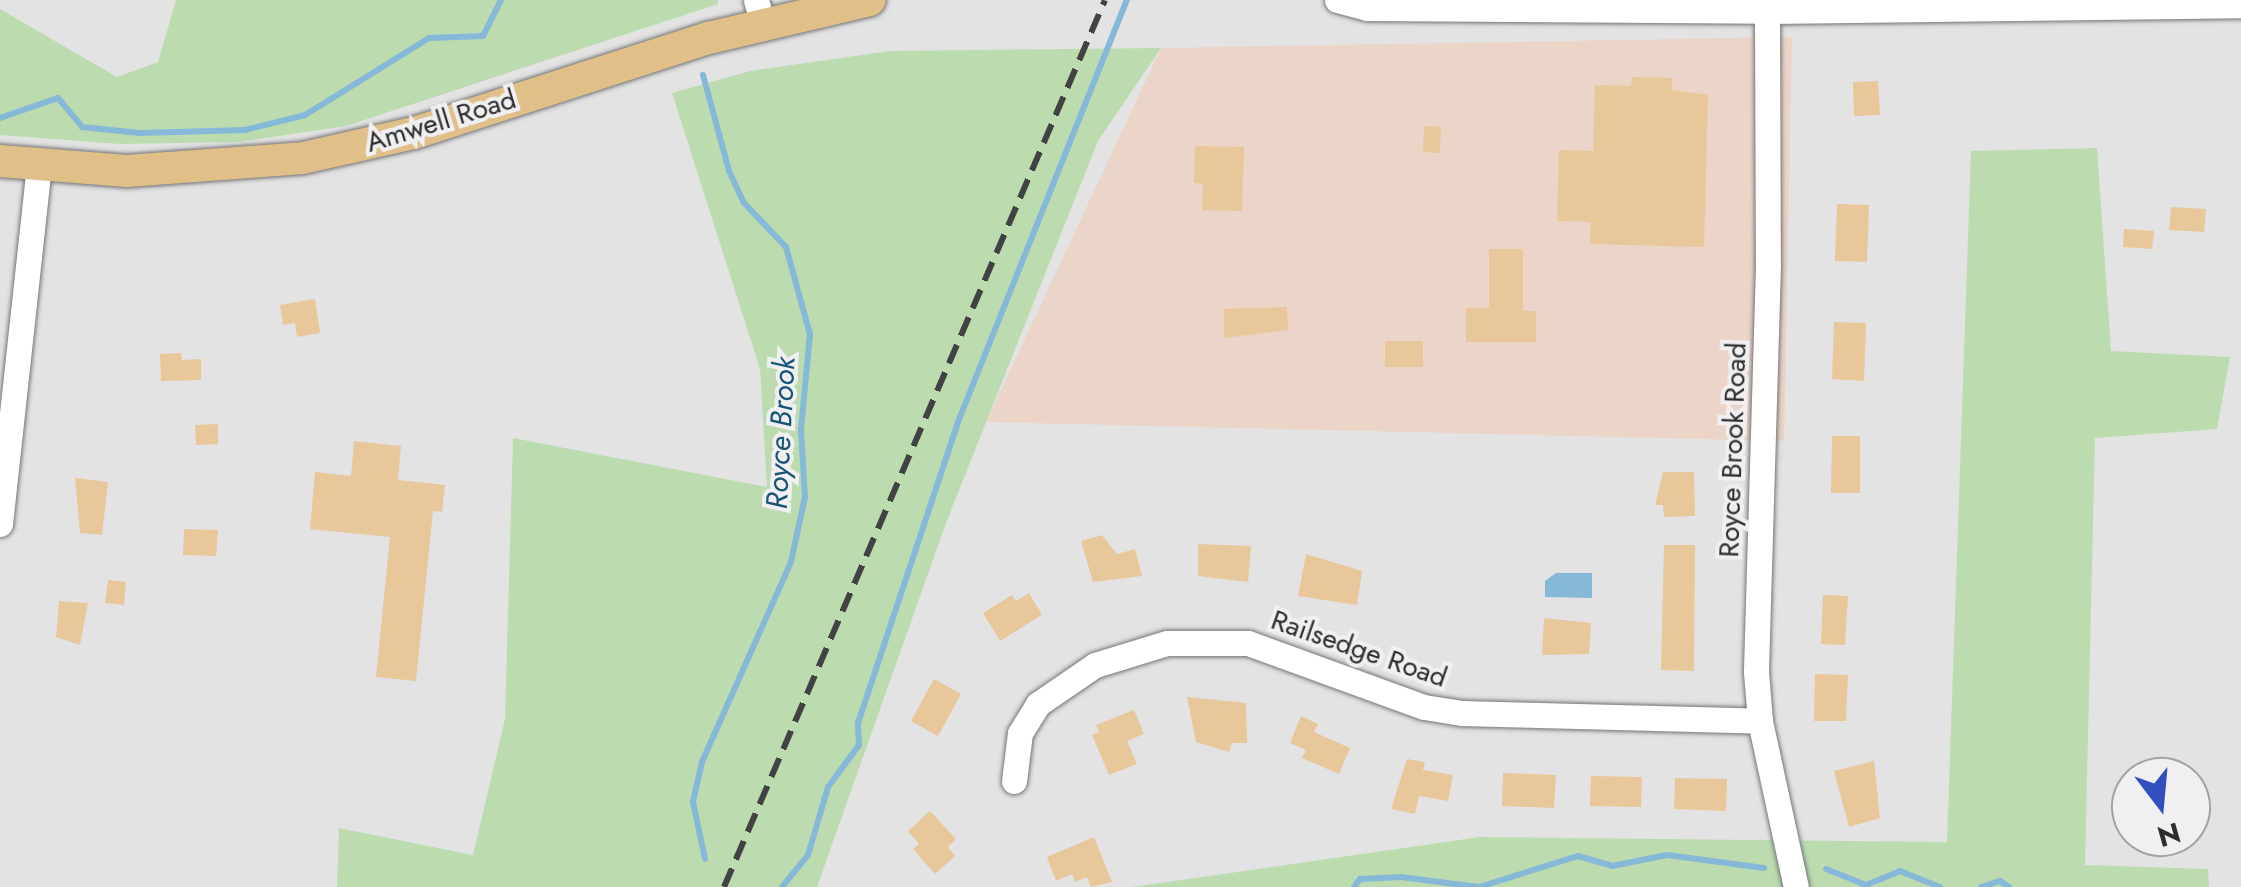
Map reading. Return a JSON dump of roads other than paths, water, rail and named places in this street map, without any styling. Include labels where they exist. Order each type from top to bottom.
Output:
[{"type":"main road","name":"Amwell Road","points":[[0,161],[39,166],[176,170],[302,158],[414,132],[760,12],[870,0]]},
{"type":"street","points":[[1337,0],[1368,8],[1766,11],[2047,4],[2241,5]]},
{"type":"street","name":"Royce Brook Road","points":[[1766,11],[1760,721],[1796,887]]},
{"type":"street","points":[[0,524],[39,166]]},
{"type":"street","name":"Railsedge Road","points":[[1014,782],[1020,733],[1038,704],[1095,664],[1167,643],[1248,643],[1424,707],[1463,713],[1760,721]]},
{"type":"water","points":[[1556,573],[1592,573],[1592,598],[1545,597],[1545,581]]},
{"type":"waterway","points":[[0,118],[58,98],[82,127],[140,133],[245,130],[305,115],[429,38],[483,36],[501,0]]},
{"type":"waterway","points":[[782,887],[808,855],[828,787],[859,745],[858,723],[960,417],[1127,0]]},
{"type":"waterway","name":"Royce Brook","points":[[703,75],[729,171],[744,203],[786,247],[810,334],[801,430],[805,497],[791,562],[702,762],[693,802],[705,859]]},
{"type":"waterway","points":[[1479,887],[1578,856],[1612,866],[1667,855],[1764,868]]},
{"type":"waterway","points":[[1826,869],[1866,885],[1900,871],[1940,887]]},
{"type":"waterway","points":[[1354,887],[1360,879],[1401,877],[1478,887]]},
{"type":"waterway","points":[[1981,887],[2000,881],[2009,887]]},
{"type":"railway","points":[[724,887],[1105,0]]}]
